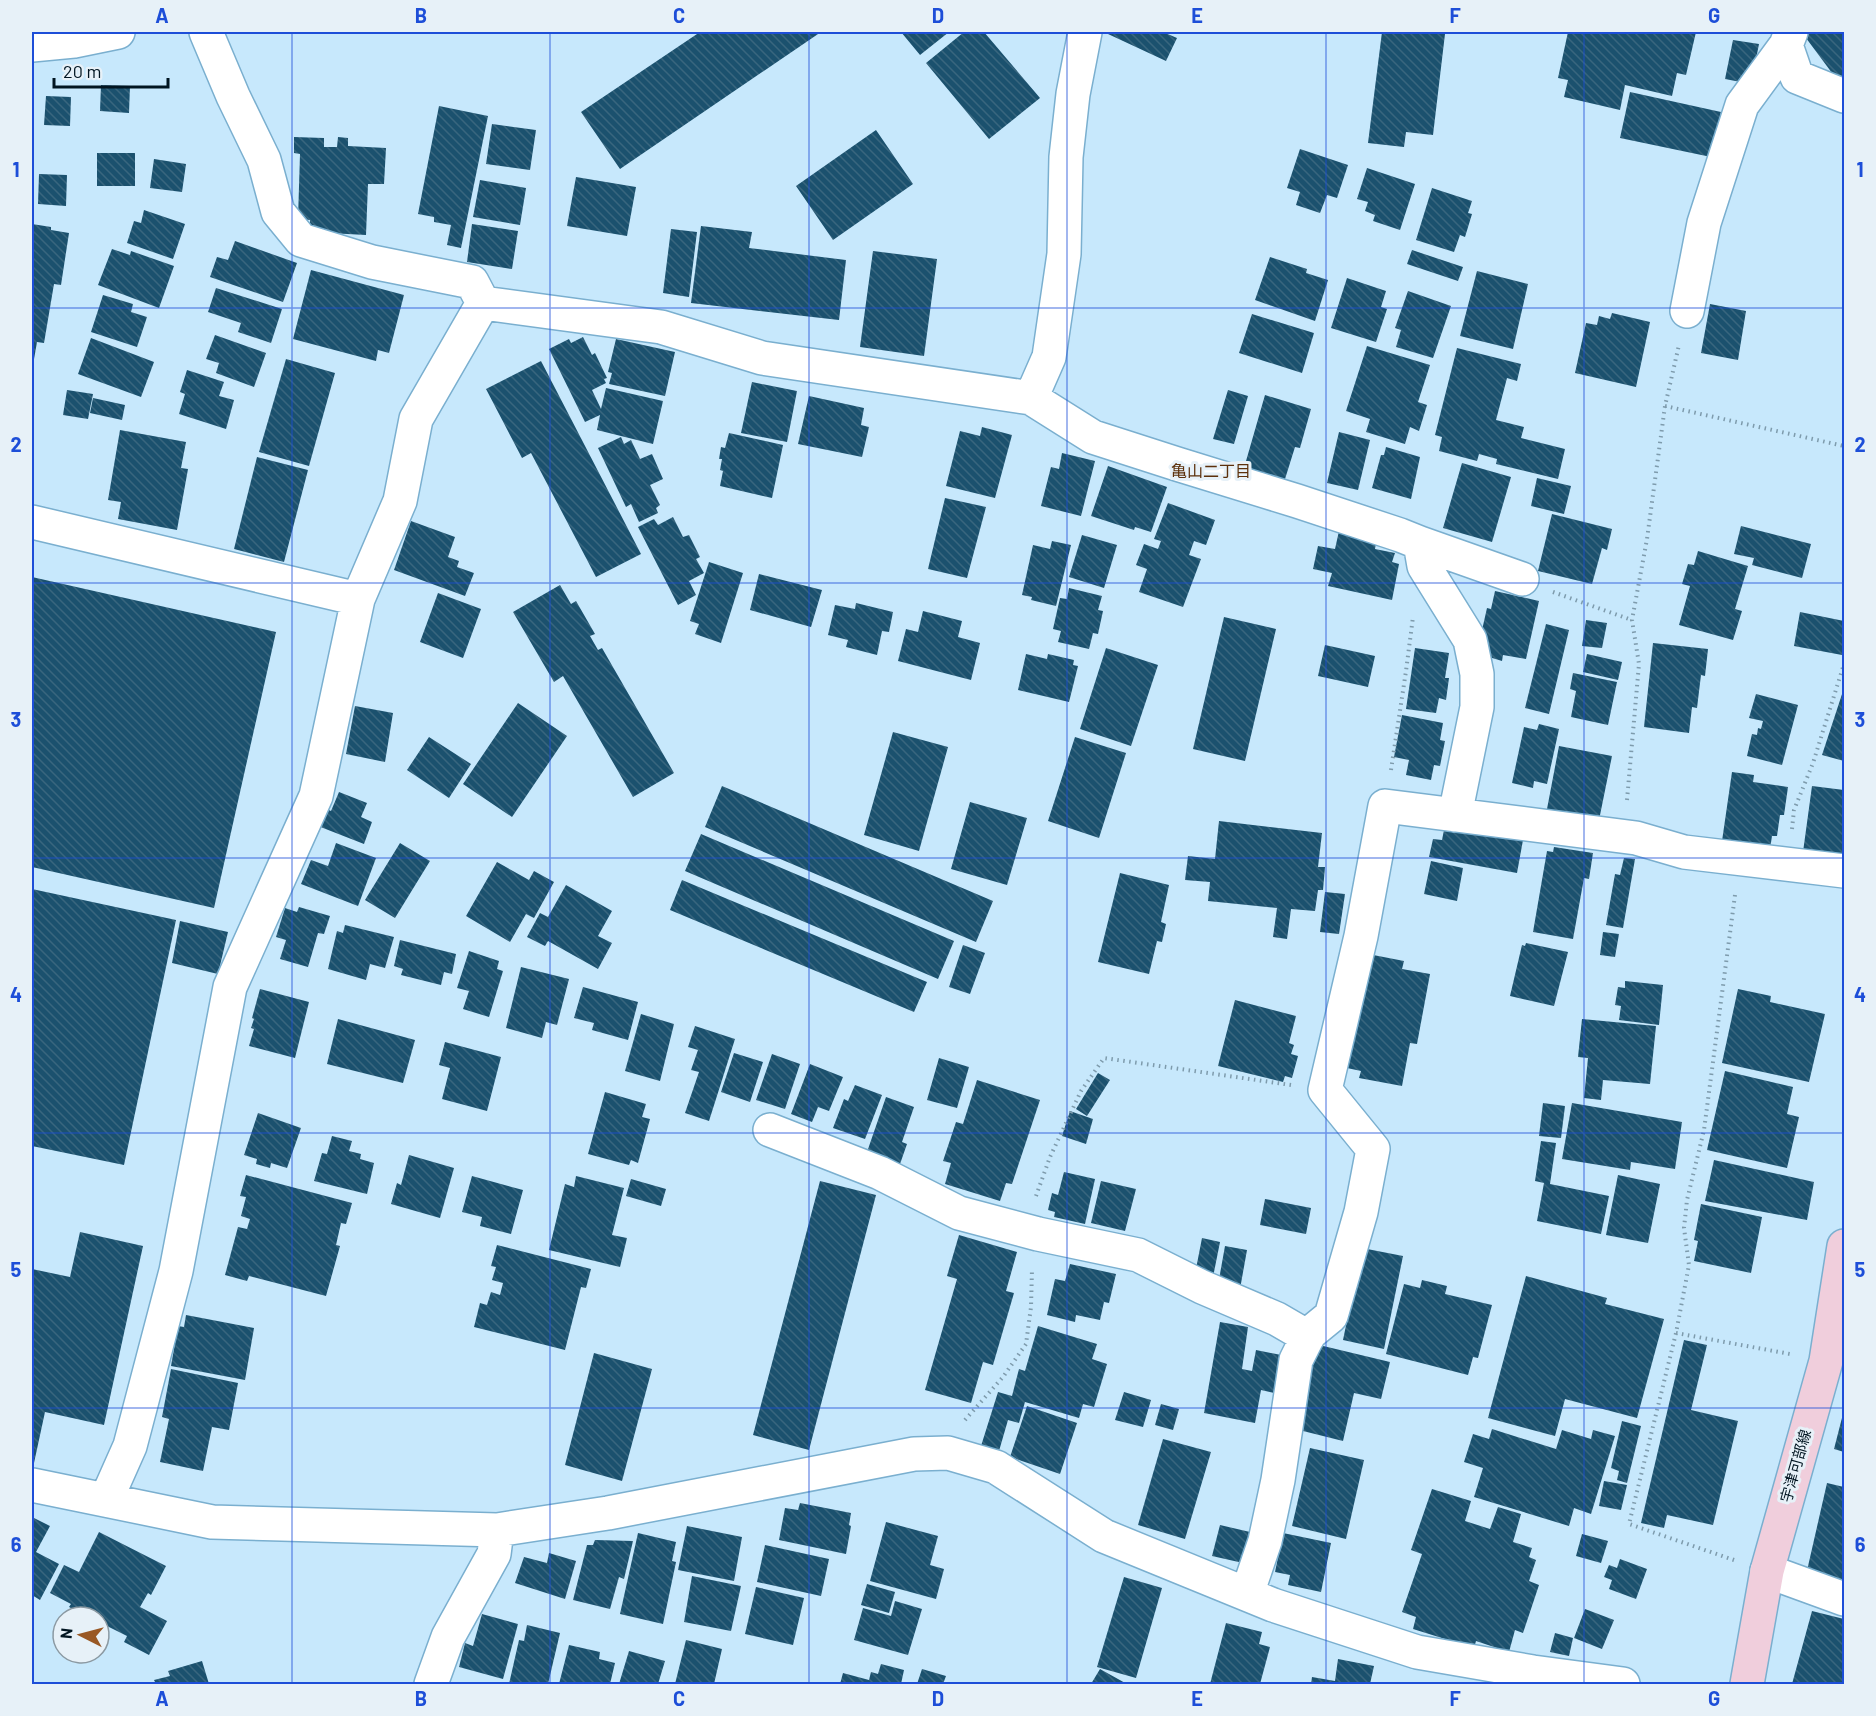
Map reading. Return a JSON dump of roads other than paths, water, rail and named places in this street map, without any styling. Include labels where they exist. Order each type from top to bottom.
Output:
[{"type":"main road","name":"宇津可部線","points":[[1747,1684],[1767,1571],[1826,1361],[1845,1246]]},
{"type":"street","points":[[32,45],[74,41],[118,32]]},
{"type":"street","points":[[206,32],[233,96],[264,160],[278,212],[301,240],[372,262],[472,282],[483,303]]},
{"type":"street","points":[[1031,398],[1049,357],[1064,254],[1066,157],[1073,94],[1085,32]]},
{"type":"street","points":[[1788,38],[1797,77],[1845,96]]},
{"type":"street","points":[[1687,310],[1704,223],[1742,105],[1788,38]]},
{"type":"street","points":[[483,303],[661,327],[762,358],[1031,398],[1093,436],[1400,535],[1522,579]]},
{"type":"street","points":[[105,1500],[130,1446],[176,1271],[230,987],[316,796],[358,599],[400,501],[416,419],[483,303]]},
{"type":"street","points":[[32,522],[358,599]]},
{"type":"street","points":[[1420,543],[1424,566],[1470,640],[1477,674],[1477,707],[1455,815]]},
{"type":"street","points":[[1247,1594],[1264,1541],[1278,1480],[1296,1360],[1308,1337],[1331,1316],[1361,1212],[1373,1149],[1325,1090],[1361,936],[1385,806],[1636,838],[1684,852],[1845,871]]},
{"type":"street","points":[[770,1130],[880,1173],[959,1213],[1138,1256],[1202,1287],[1277,1319],[1308,1337]]},
{"type":"street","points":[[32,1485],[212,1522],[497,1530],[608,1513],[914,1454],[948,1453],[996,1467],[1104,1536],[1273,1605],[1417,1652],[1533,1672],[1623,1684]]},
{"type":"street","points":[[431,1684],[448,1637],[494,1554],[497,1530]]},
{"type":"street","points":[[1767,1571],[1845,1599]]},
{"type":"district","name":"亀山二丁目","points":[[1211,471]]}]
